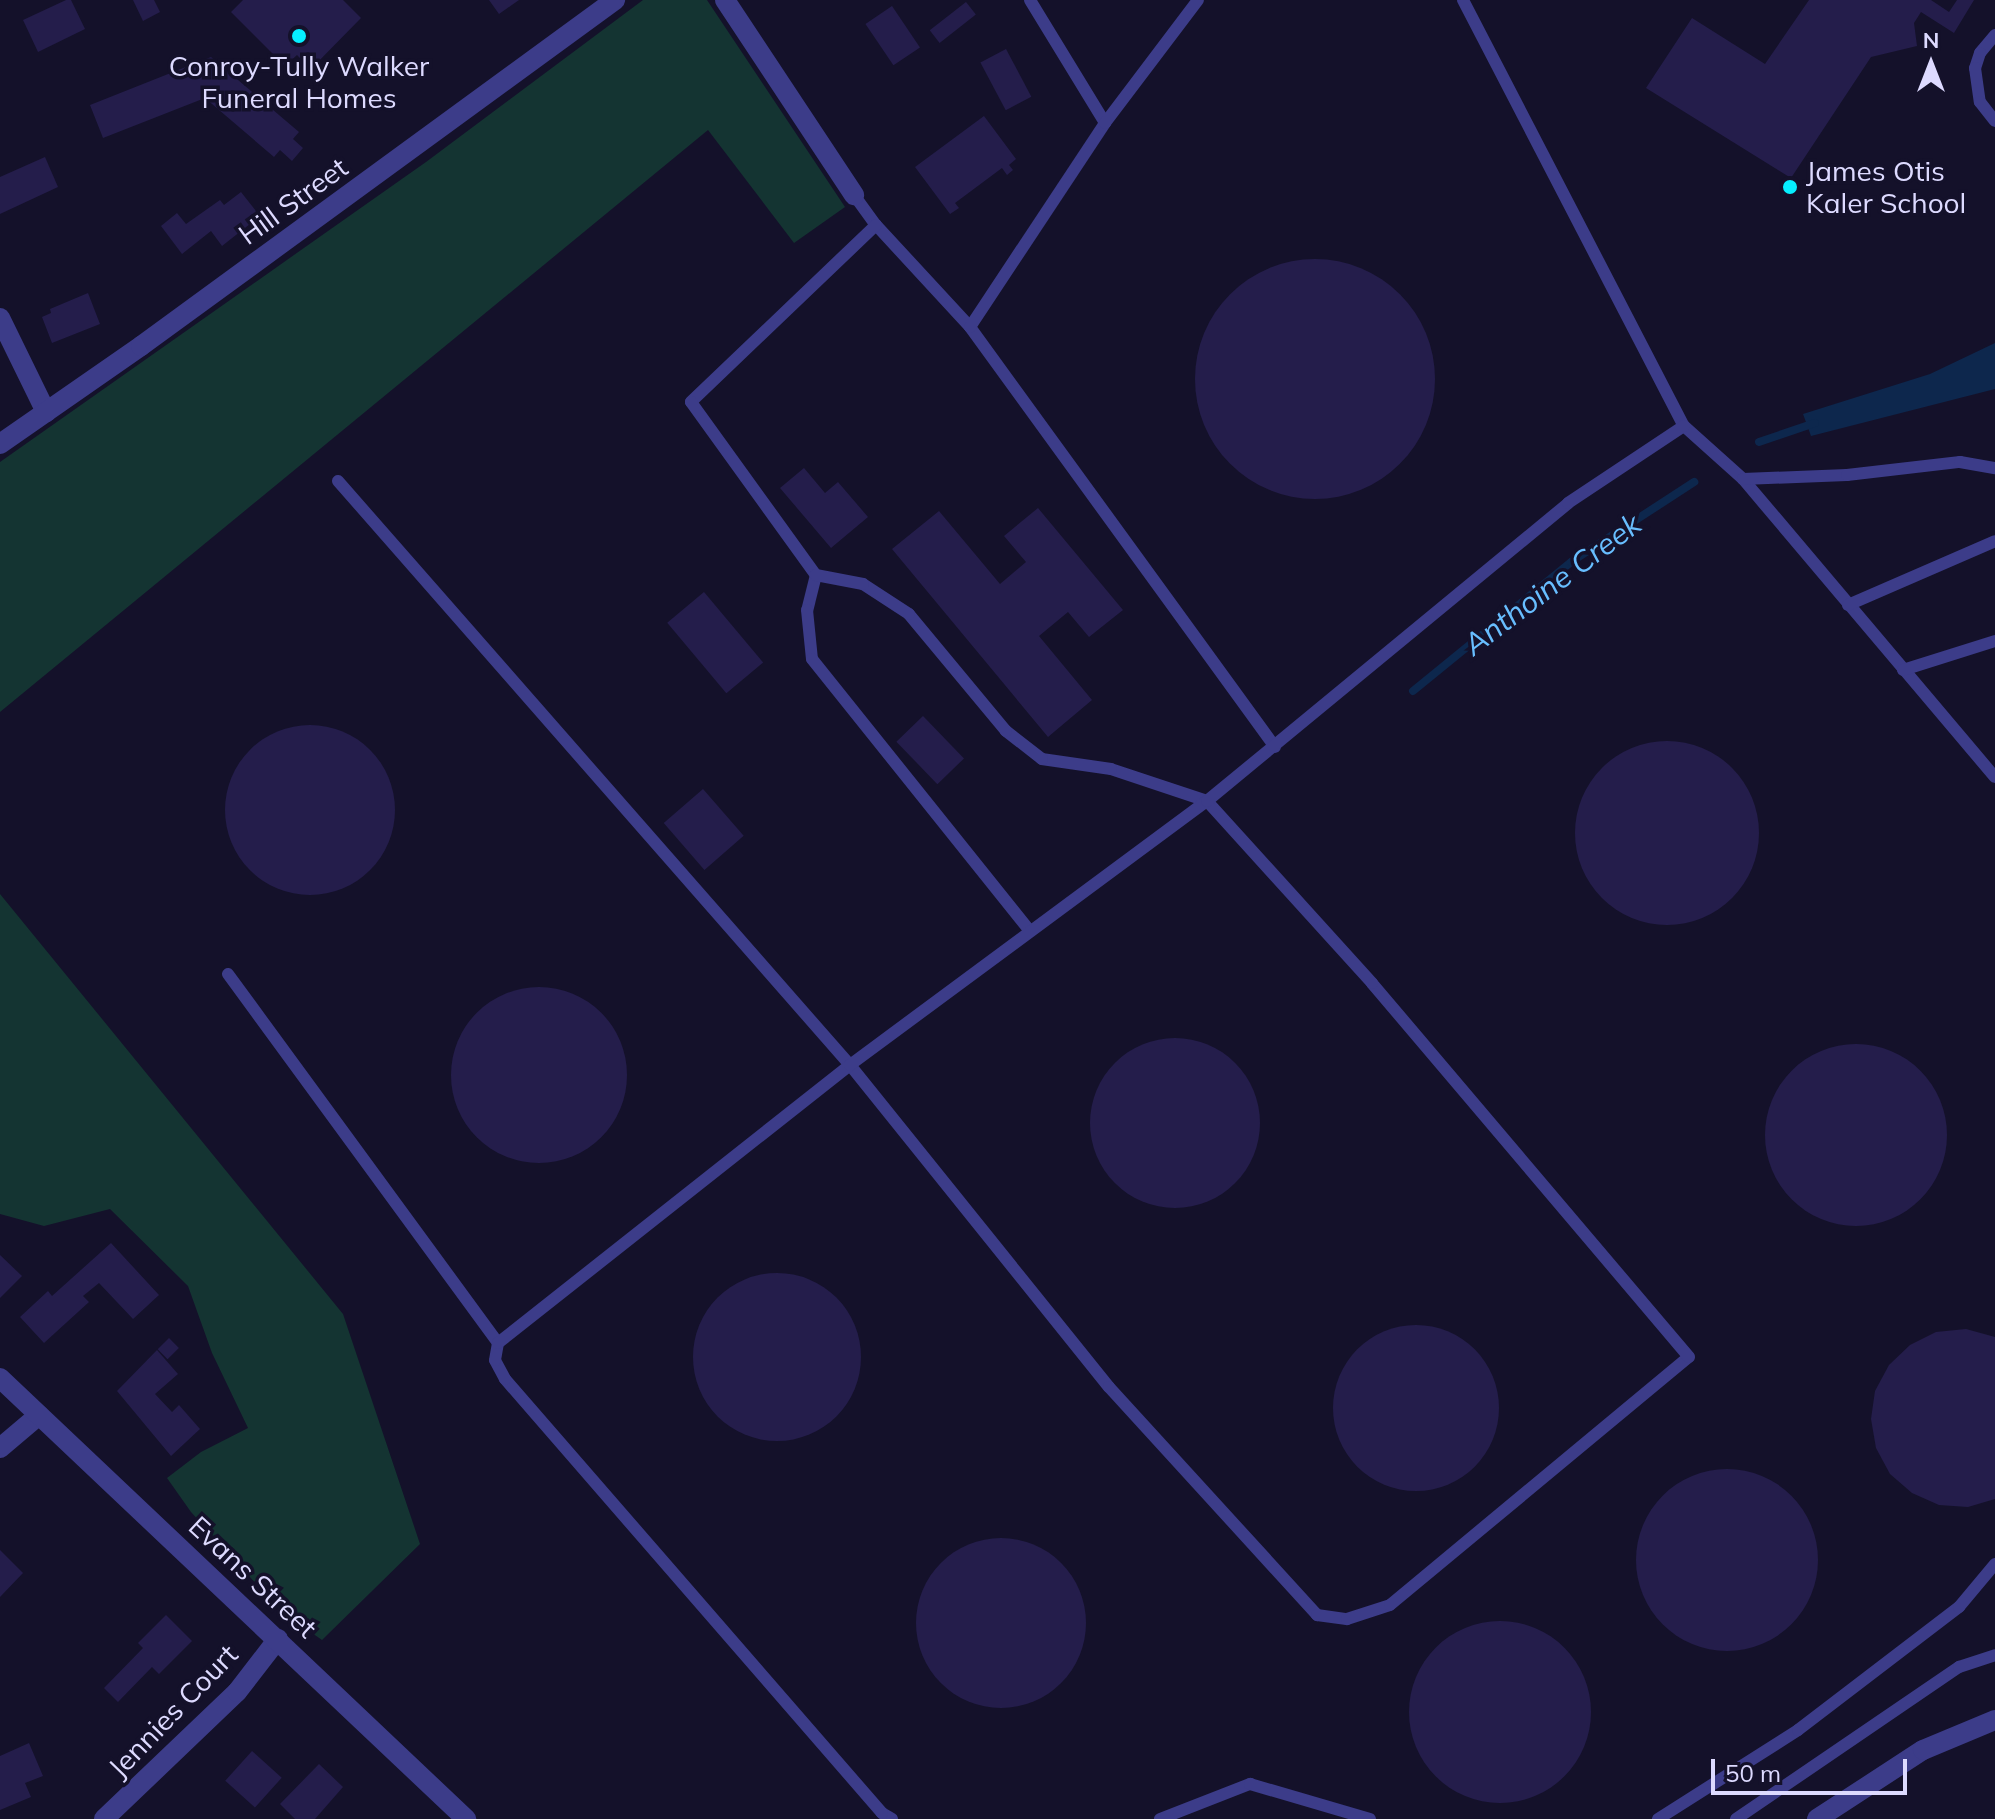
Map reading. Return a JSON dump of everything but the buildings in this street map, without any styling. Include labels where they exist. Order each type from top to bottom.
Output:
[{"type":"street","name":"Hill Street","points":[[0,444],[615,0]]},
{"type":"street","points":[[725,0],[854,195]]},
{"type":"street","points":[[0,318],[46,412]]},
{"type":"street","name":"Evans Street","points":[[0,1378],[466,1819]]},
{"type":"street","points":[[0,1448],[39,1415]]},
{"type":"street","name":"Jennies Court","points":[[104,1819],[237,1692],[278,1639]]},
{"type":"street","points":[[1817,1819],[1923,1750],[1995,1720]]},
{"type":"lane","points":[[1030,0],[1105,123]]},
{"type":"lane","points":[[970,327],[1105,123],[1198,0]]},
{"type":"lane","points":[[1463,0],[1684,426],[1743,479],[1995,777]]},
{"type":"lane","points":[[1995,35],[1980,53],[1975,68],[1980,102],[1995,121]]},
{"type":"lane","points":[[854,195],[876,225],[970,327],[1275,747]]},
{"type":"lane","points":[[338,481],[850,1065],[1109,1387],[1317,1615],[1347,1619],[1390,1605],[1689,1357],[1372,983],[1207,801],[1111,769],[1042,759],[1006,731],[909,614],[863,584],[816,575],[691,402],[876,225]]},
{"type":"lane","points":[[892,1819],[882,1813],[505,1379],[495,1360],[498,1343],[850,1065],[1207,801],[1568,503],[1684,426]]},
{"type":"lane","points":[[1743,479],[1847,475],[1960,462],[1995,468]]},
{"type":"lane","points":[[1848,605],[1995,541]]},
{"type":"lane","points":[[816,575],[807,610],[812,659],[1029,930]]},
{"type":"lane","points":[[1903,670],[1995,641]]},
{"type":"lane","points":[[228,974],[498,1343]]},
{"type":"lane","points":[[1658,1819],[1798,1730],[1959,1607],[1995,1564]]},
{"type":"lane","points":[[1736,1819],[1959,1667],[1995,1655]]},
{"type":"lane","points":[[1160,1819],[1250,1784],[1370,1819]]},
{"type":"green space","points":[[643,0],[707,0],[845,207],[794,243],[708,130],[0,712],[0,462],[426,162]]},
{"type":"green space","points":[[0,894],[343,1314],[420,1544],[322,1640],[302,1626],[297,1629],[191,1512],[167,1478],[201,1452],[248,1428],[212,1353],[188,1286],[110,1209],[44,1226],[0,1214]]},
{"type":"water","points":[[1995,343],[1995,389],[1811,436],[1803,414],[1930,374]]},
{"type":"waterway","name":"Anthoine Creek","points":[[1759,442],[1815,423]]},
{"type":"waterway","name":"Anthoine Creek","points":[[1413,691],[1571,562],[1694,482]]},
{"type":"place","name":"Conroy-Tully Walker Funeral Homes","points":[[299,36]]},
{"type":"place","name":"James Otis Kaler School","points":[[1790,187]]}]
